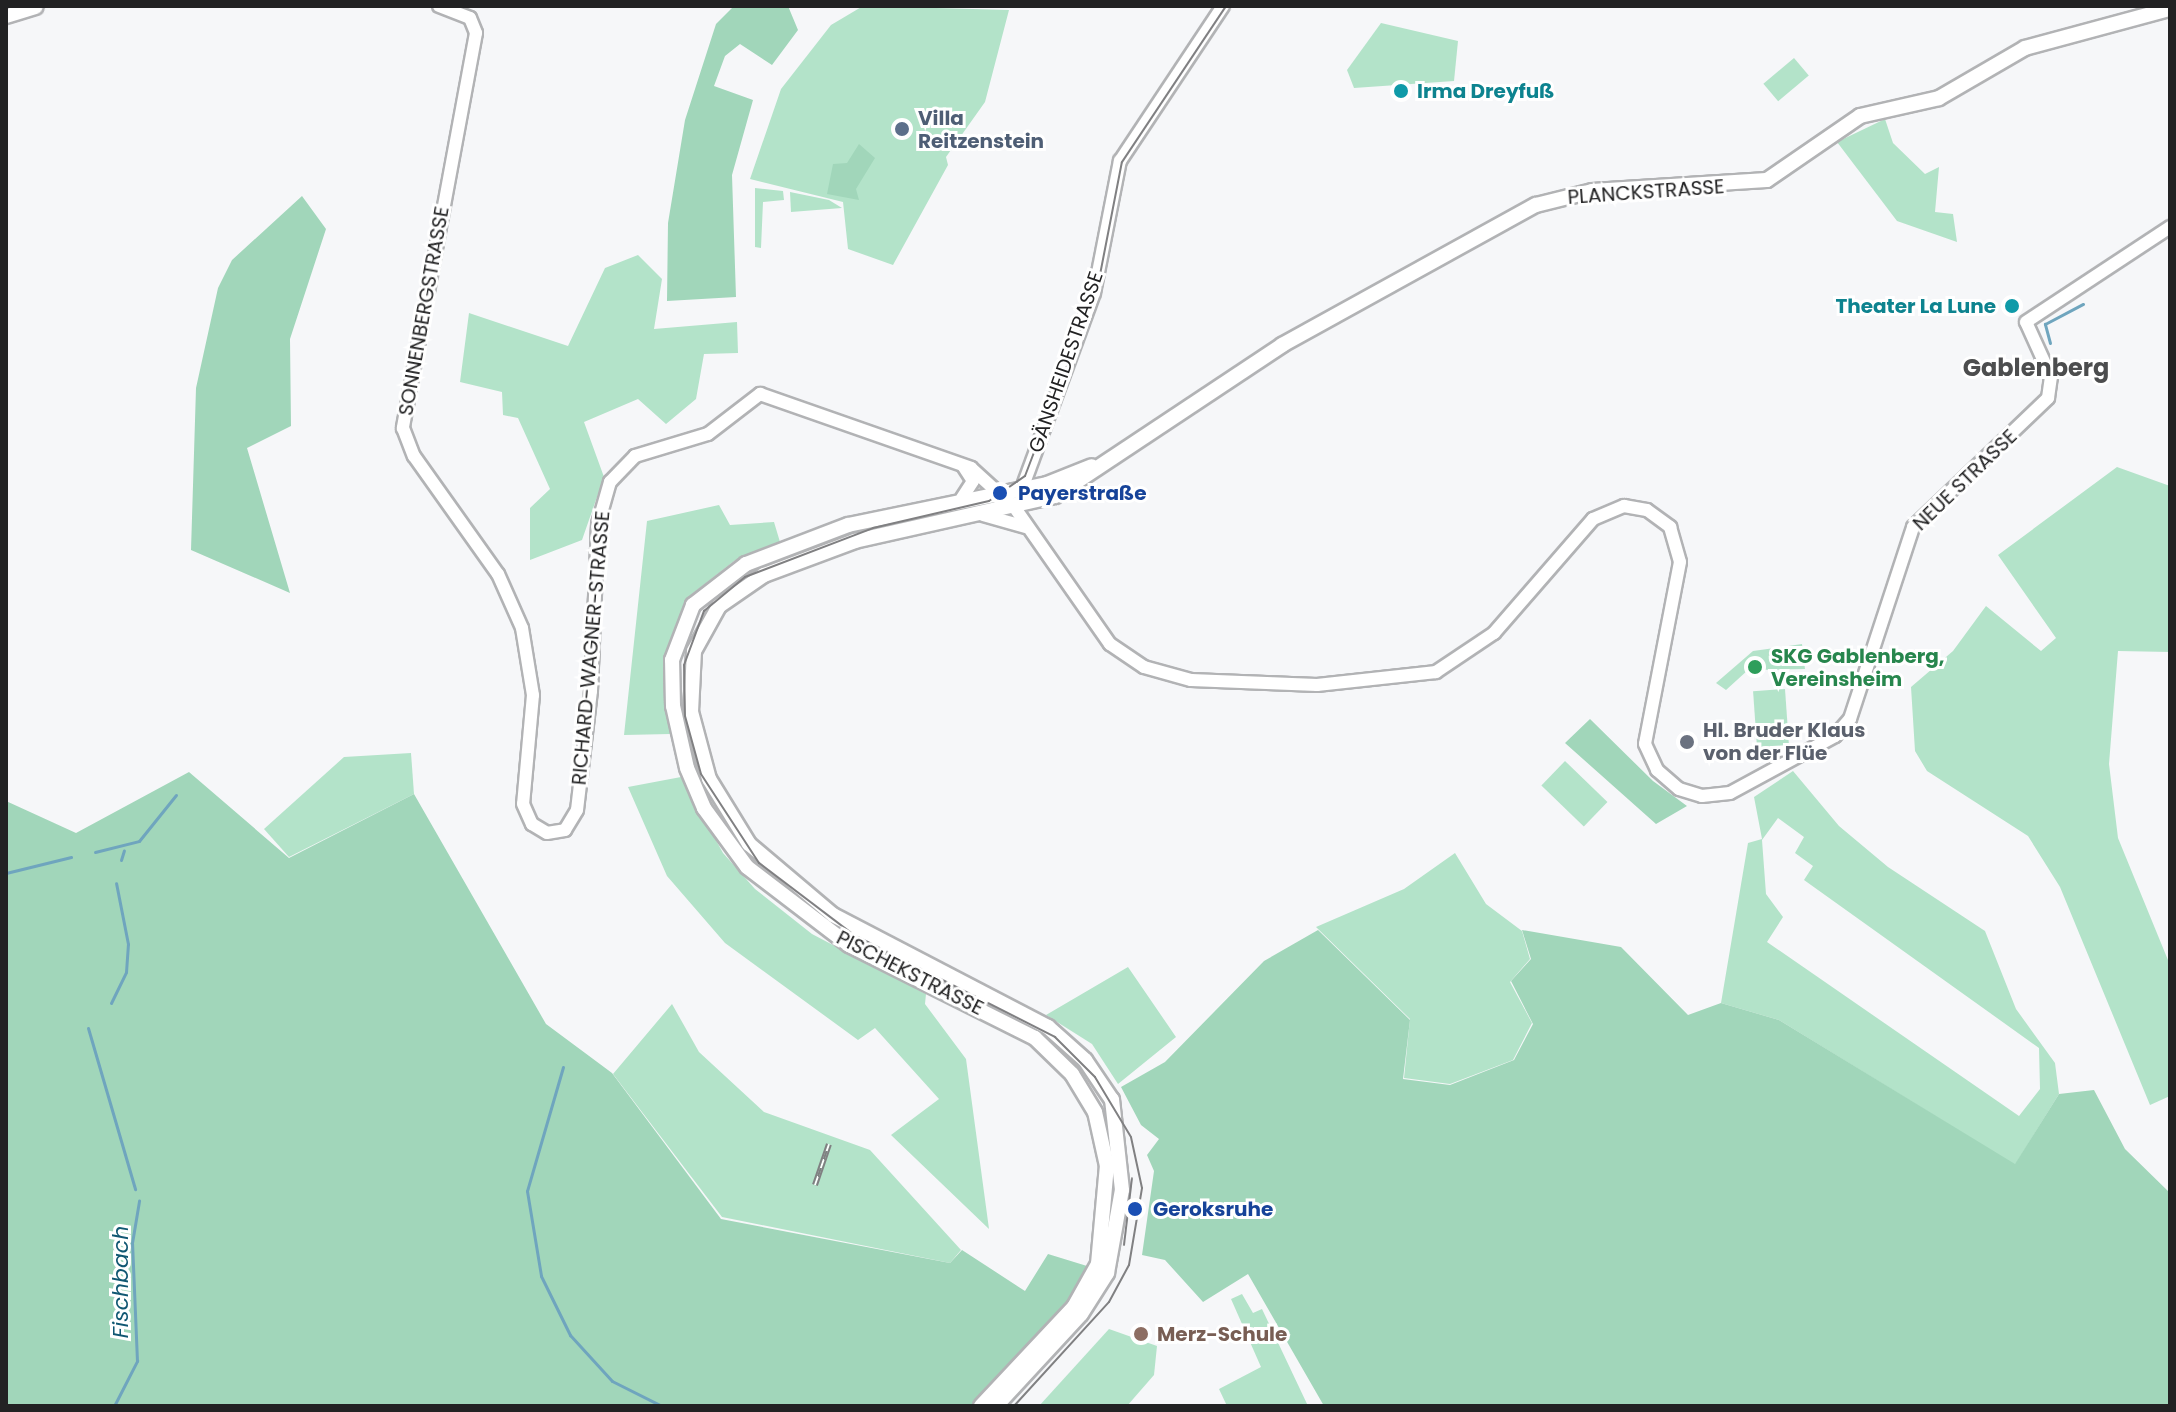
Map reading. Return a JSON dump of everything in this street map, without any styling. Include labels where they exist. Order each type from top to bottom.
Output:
[{"type":"main road","points":[[6,15],[35,6]]},
{"type":"main road","name":"PLANCKSTRASSE","points":[[1015,508],[1055,496],[1379,287],[1536,205],[1592,191],[1691,191],[1767,180],[1860,116],[1947,95],[2025,48],[2170,9]]},
{"type":"main road","name":"PLANCKSTRASSE","points":[[1022,488],[1104,462]]},
{"type":"main road","name":"PISCHEKSTRASSE","points":[[981,1406],[1092,1280],[1106,1219],[1102,1135],[1080,1086],[1035,1038],[849,945],[758,878],[704,808],[677,733],[674,649],[707,589],[746,564],[828,532],[962,498],[1022,488]]},
{"type":"main road","name":"PISCHEKSTRASSE","points":[[996,1406],[1102,1285],[1120,1221],[1120,1134],[1106,1088],[1057,1034],[843,921],[782,878],[724,809],[695,738],[694,651],[711,615],[734,592],[855,541],[1015,508]]},
{"type":"street","name":"SONNENBERGSTRASSE","points":[[439,6],[474,22],[403,428],[414,456],[513,603],[533,684],[523,804],[535,827],[559,834]]},
{"type":"street","name":"GÄNSHEIDESTRASSE","points":[[1015,508],[1094,293],[1120,161],[1223,6]]},
{"type":"street","name":"NEUE STRASSE","points":[[1027,528],[1092,624],[1144,667],[1191,680],[1317,685],[1416,678],[1456,662],[1494,633],[1593,519],[1636,507],[1663,520],[1679,549],[1645,731],[1649,757],[1667,781],[1702,796],[1730,793],[1835,736],[1855,708],[1905,540],[1937,500],[2041,408],[2051,377],[2026,322],[2170,227]]},
{"type":"street","name":"RICHARD-WAGNER-STRASSE","points":[[559,834],[574,820],[581,786],[598,524],[610,482],[635,456],[719,428],[751,397],[766,396],[955,461]]},
{"type":"street","points":[[1001,492],[1033,458]]},
{"type":"street","points":[[955,461],[1001,492],[1027,528]]},
{"type":"street","points":[[955,461],[973,479],[962,498]]},
{"type":"street","points":[[980,515],[1027,528]]},
{"type":"green space","points":[[734,6],[788,6],[798,30],[772,65],[740,44],[725,56],[714,86],[753,100],[732,175],[736,297],[667,301],[668,223],[685,120],[716,24]]},
{"type":"green space","points":[[863,6],[1009,10],[985,102],[946,157],[948,165],[893,265],[848,249],[843,202],[750,179],[781,89],[831,25]]},
{"type":"green space","points":[[1381,23],[1458,41],[1454,81],[1354,88],[1347,70]]},
{"type":"green space","points":[[1794,58],[1809,76],[1778,101],[1763,84]]},
{"type":"green space","points":[[1885,119],[1893,143],[1925,174],[1939,167],[1935,212],[1953,214],[1957,242],[1897,221],[1837,142]]},
{"type":"green space","points":[[859,144],[875,158],[856,189],[859,200],[827,194],[833,164],[847,163]]},
{"type":"green space","points":[[755,188],[783,191],[784,200],[763,202],[761,248],[755,247]]},
{"type":"green space","points":[[790,192],[829,200],[842,208],[791,212]]},
{"type":"green space","points":[[302,196],[326,229],[290,339],[291,426],[247,448],[290,593],[191,550],[196,388],[218,288],[232,260]]},
{"type":"green space","points":[[638,255],[662,279],[654,329],[737,322],[738,353],[704,354],[696,399],[666,424],[638,399],[584,422],[604,477],[582,540],[530,560],[530,508],[550,489],[518,418],[503,415],[502,392],[460,382],[469,313],[568,346],[605,268]]},
{"type":"green space","points":[[2117,467],[2170,486],[2170,652],[2118,651],[2109,764],[2118,838],[2170,965],[2170,1096],[2150,1105],[2060,887],[2028,836],[1927,771],[1915,751],[1911,687],[1953,651],[1986,606],[2041,651],[2056,638],[1998,555]]},
{"type":"green space","points":[[719,505],[730,525],[774,522],[780,542],[734,561],[692,594],[676,624],[665,671],[670,734],[624,735],[647,521]]},
{"type":"green space","name":"SKG Gablenberg, Vereinsheim","points":[[1802,644],[1805,669],[1748,670],[1726,690],[1716,683],[1753,651]]},
{"type":"green space","points":[[1785,689],[1789,745],[1757,747],[1753,691]]},
{"type":"green space","points":[[1590,719],[1653,781],[1687,806],[1656,824],[1565,743]]},
{"type":"green space","points":[[411,753],[414,794],[289,857],[264,829],[344,757]]},
{"type":"green space","points":[[1565,761],[1607,802],[1584,826],[1541,785]]},
{"type":"green space","points":[[1793,771],[1839,826],[1888,867],[1985,931],[2016,1009],[2055,1063],[2059,1094],[2015,1165],[1779,1020],[1721,1003],[1748,843],[1762,839],[1754,797]],"holes":[[[1778,818],[1804,837],[1795,853],[1813,866],[1804,880],[2039,1048],[2040,1089],[2019,1116],[1767,942],[1783,917],[1766,894],[1762,840]]]},
{"type":"green space","points":[[189,772],[289,858],[414,794],[546,1024],[612,1073],[721,1219],[950,1263],[962,1250],[1025,1291],[1048,1254],[1087,1266],[1081,1287],[972,1406],[6,1406],[6,801],[76,833]]},
{"type":"green space","points":[[681,777],[723,853],[755,889],[812,934],[926,994],[925,1004],[966,1059],[989,1229],[891,1135],[939,1099],[875,1028],[858,1040],[725,943],[667,876],[628,787]]},
{"type":"green space","points":[[1455,853],[1486,904],[1522,931],[1530,959],[1510,982],[1532,1023],[1513,1060],[1450,1084],[1404,1078],[1410,1019],[1316,927],[1404,889]]},
{"type":"green space","points":[[1318,930],[1410,1020],[1403,1079],[1450,1085],[1514,1060],[1533,1024],[1511,981],[1531,959],[1522,930],[1621,947],[1688,1015],[1721,1003],[1779,1020],[2015,1164],[2059,1094],[2094,1090],[2125,1149],[2170,1193],[2170,1406],[1324,1406],[1248,1274],[1203,1302],[1165,1260],[1142,1255],[1154,1171],[1147,1155],[1159,1139],[1141,1125],[1121,1087],[1165,1062],[1264,961]]},
{"type":"green space","points":[[1128,967],[1176,1037],[1118,1084],[1092,1044],[1046,1015]]},
{"type":"green space","points":[[672,1004],[699,1052],[764,1112],[870,1150],[961,1250],[950,1263],[722,1217],[613,1074]]},
{"type":"green space","points":[[1242,1294],[1253,1313],[1262,1309],[1308,1406],[1227,1406],[1219,1389],[1261,1367],[1231,1299]]},
{"type":"green space","points":[[1109,1329],[1157,1346],[1154,1375],[1127,1406],[1039,1406]]},
{"type":"waterway","points":[[2050,343],[2045,324],[2083,304]]},
{"type":"waterway","name":"Fischbach","points":[[95,852],[139,841],[176,795]]},
{"type":"waterway","name":"Fischbach","points":[[121,860],[124,850]]},
{"type":"waterway","points":[[6,873],[71,857]]},
{"type":"waterway","points":[[111,1003],[126,972],[128,944],[116,883]]},
{"type":"waterway","name":"Fischbach","points":[[88,1028],[135,1189]]},
{"type":"waterway","points":[[563,1067],[527,1191],[541,1276],[570,1335],[612,1381],[662,1406]]},
{"type":"waterway","name":"Fischbach","points":[[114,1406],[137,1361],[132,1243],[139,1201]]},
{"type":"tram line","points":[[6,8],[13,6]]},
{"type":"tram line","points":[[1014,1406],[1109,1302],[1129,1265],[1142,1188],[1131,1137],[1095,1077],[1055,1037],[854,935],[759,863],[701,774],[685,716],[684,665],[704,611],[745,577],[873,528],[989,501],[1025,476],[1098,285],[1122,162],[1226,6]]},
{"type":"tram line","points":[[1124,1245],[1132,1178]]},
{"type":"railway","points":[[815,1185],[829,1144]]},
{"type":"place","name":"Irma Dreyfuß","points":[[1401,91]]},
{"type":"place","name":"Villa Reitzenstein","points":[[902,129]]},
{"type":"place","name":"Theater La Lune","points":[[2012,306]]},
{"type":"place","name":"Payerstraße","points":[[1000,493]]},
{"type":"place","name":"SKG Gablenberg, Vereinsheim","points":[[1755,667]]},
{"type":"place","name":"Hl. Bruder Klaus von der Flüe","points":[[1687,742]]},
{"type":"place","name":"Geroksruhe","points":[[1135,1209]]},
{"type":"place","name":"Merz-Schule","points":[[1141,1334]]},
{"type":"district","name":"Gablenberg","points":[[2036,368]]}]
